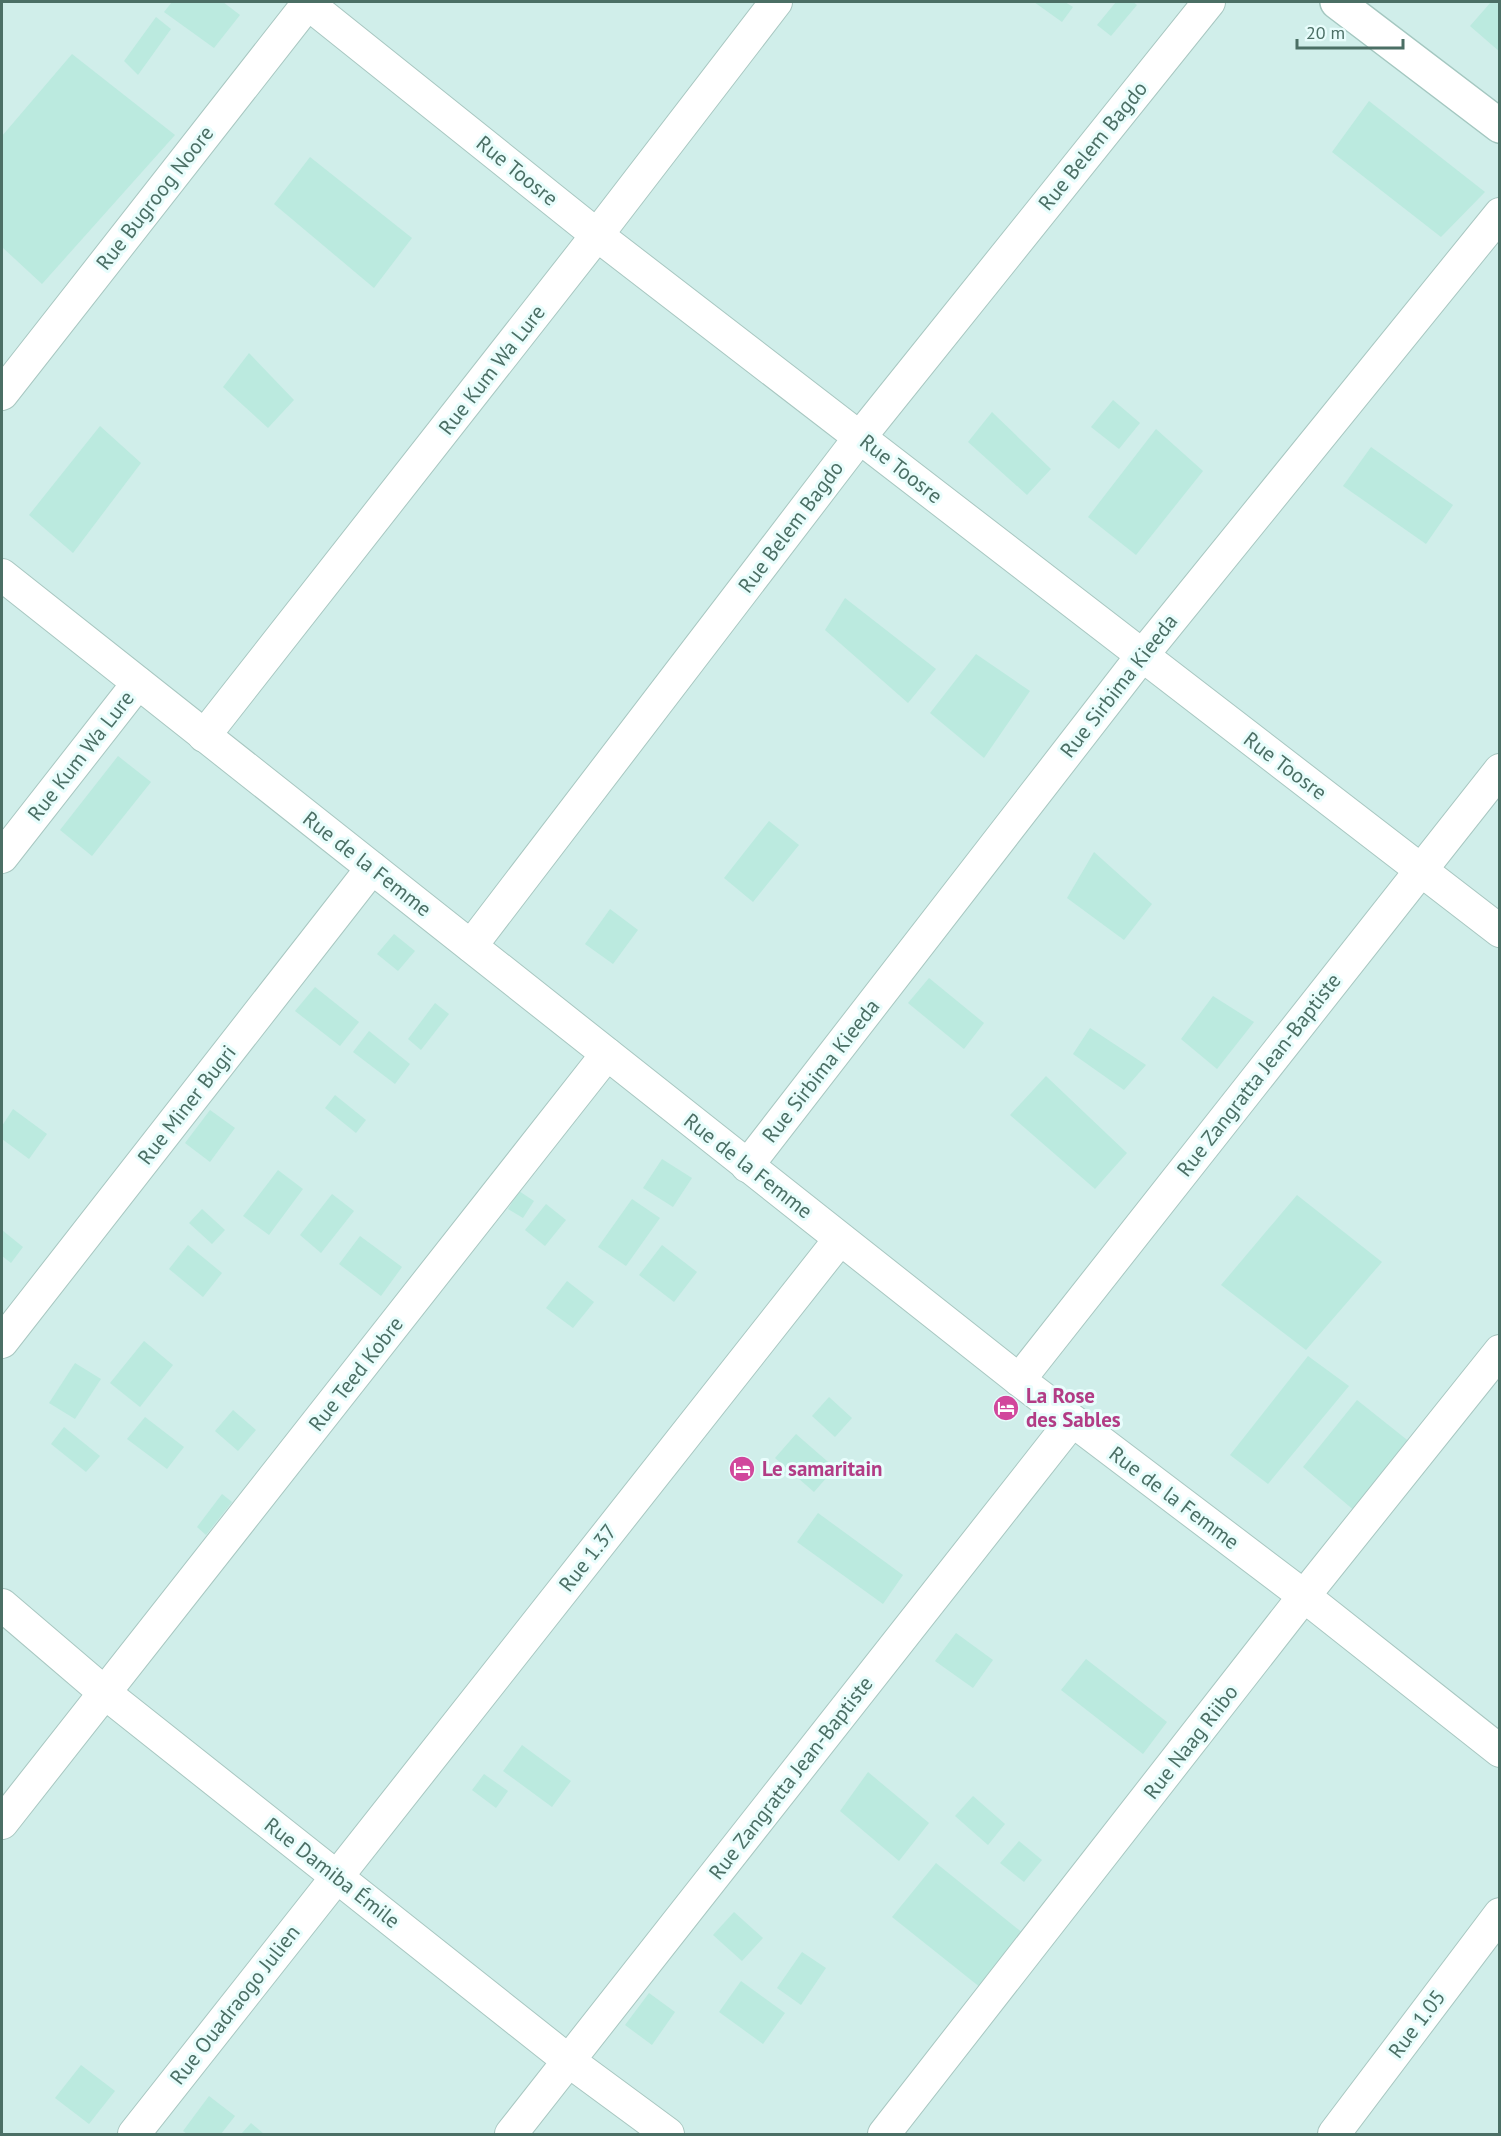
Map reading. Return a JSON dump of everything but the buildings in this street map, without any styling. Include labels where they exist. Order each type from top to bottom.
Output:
[{"type":"main road","points":[[1337,2],[1500,126]]},
{"type":"street","name":"Rue Toosre","points":[[307,2],[597,235],[1141,657],[1500,931]]},
{"type":"street","name":"Rue Bugroog Noore","points":[[2,394],[307,2]]},
{"type":"street","name":"Rue Kum Wa Lure","points":[[204,736],[597,235],[776,2]]},
{"type":"street","name":"Rue Belem Bagdo","points":[[471,946],[860,437],[1209,2]]},
{"type":"street","name":"Rue Sirbima Kieeda","points":[[747,1166],[1141,657],[1500,214]]},
{"type":"street","name":"Rue de la Femme","points":[[2,575],[1019,1380],[1304,1596],[1500,1751]]},
{"type":"street","name":"Rue Kum Wa Lure","points":[[2,857],[138,683]]},
{"type":"street","name":"Rue Zangratta Jean-Baptiste","points":[[1019,1380],[1500,770]]},
{"type":"street","name":"Rue Miner Bugri","points":[[2,1342],[372,868]]},
{"type":"street","name":"Rue Teed Kobre","points":[[2,1823],[607,1054]]},
{"type":"street","name":"Rue 1.37","points":[[336,1876],[840,1239]]},
{"type":"street","name":"Rue Naag Riibo","points":[[884,2134],[1304,1596],[1500,1351]]},
{"type":"street","name":"Rue Zangratta Jean-Baptiste","points":[[511,2134],[1072,1421]]},
{"type":"street","name":"Rue Damiba Émile","points":[[2,1605],[105,1693],[569,2061],[668,2134]]},
{"type":"street","name":"Rue Ouadraogo Julien","points":[[134,2134],[336,1876]]},
{"type":"street","name":"Rue 1.05","points":[[1334,2134],[1500,1914]]},
{"type":"shaded area","points":[[2,2],[1499,2],[1499,2134],[2,2134]]},
{"type":"place","name":"La Rose des Sables","points":[[1006,1408]]},
{"type":"place","name":"Le samaritain","points":[[742,1469]]}]
